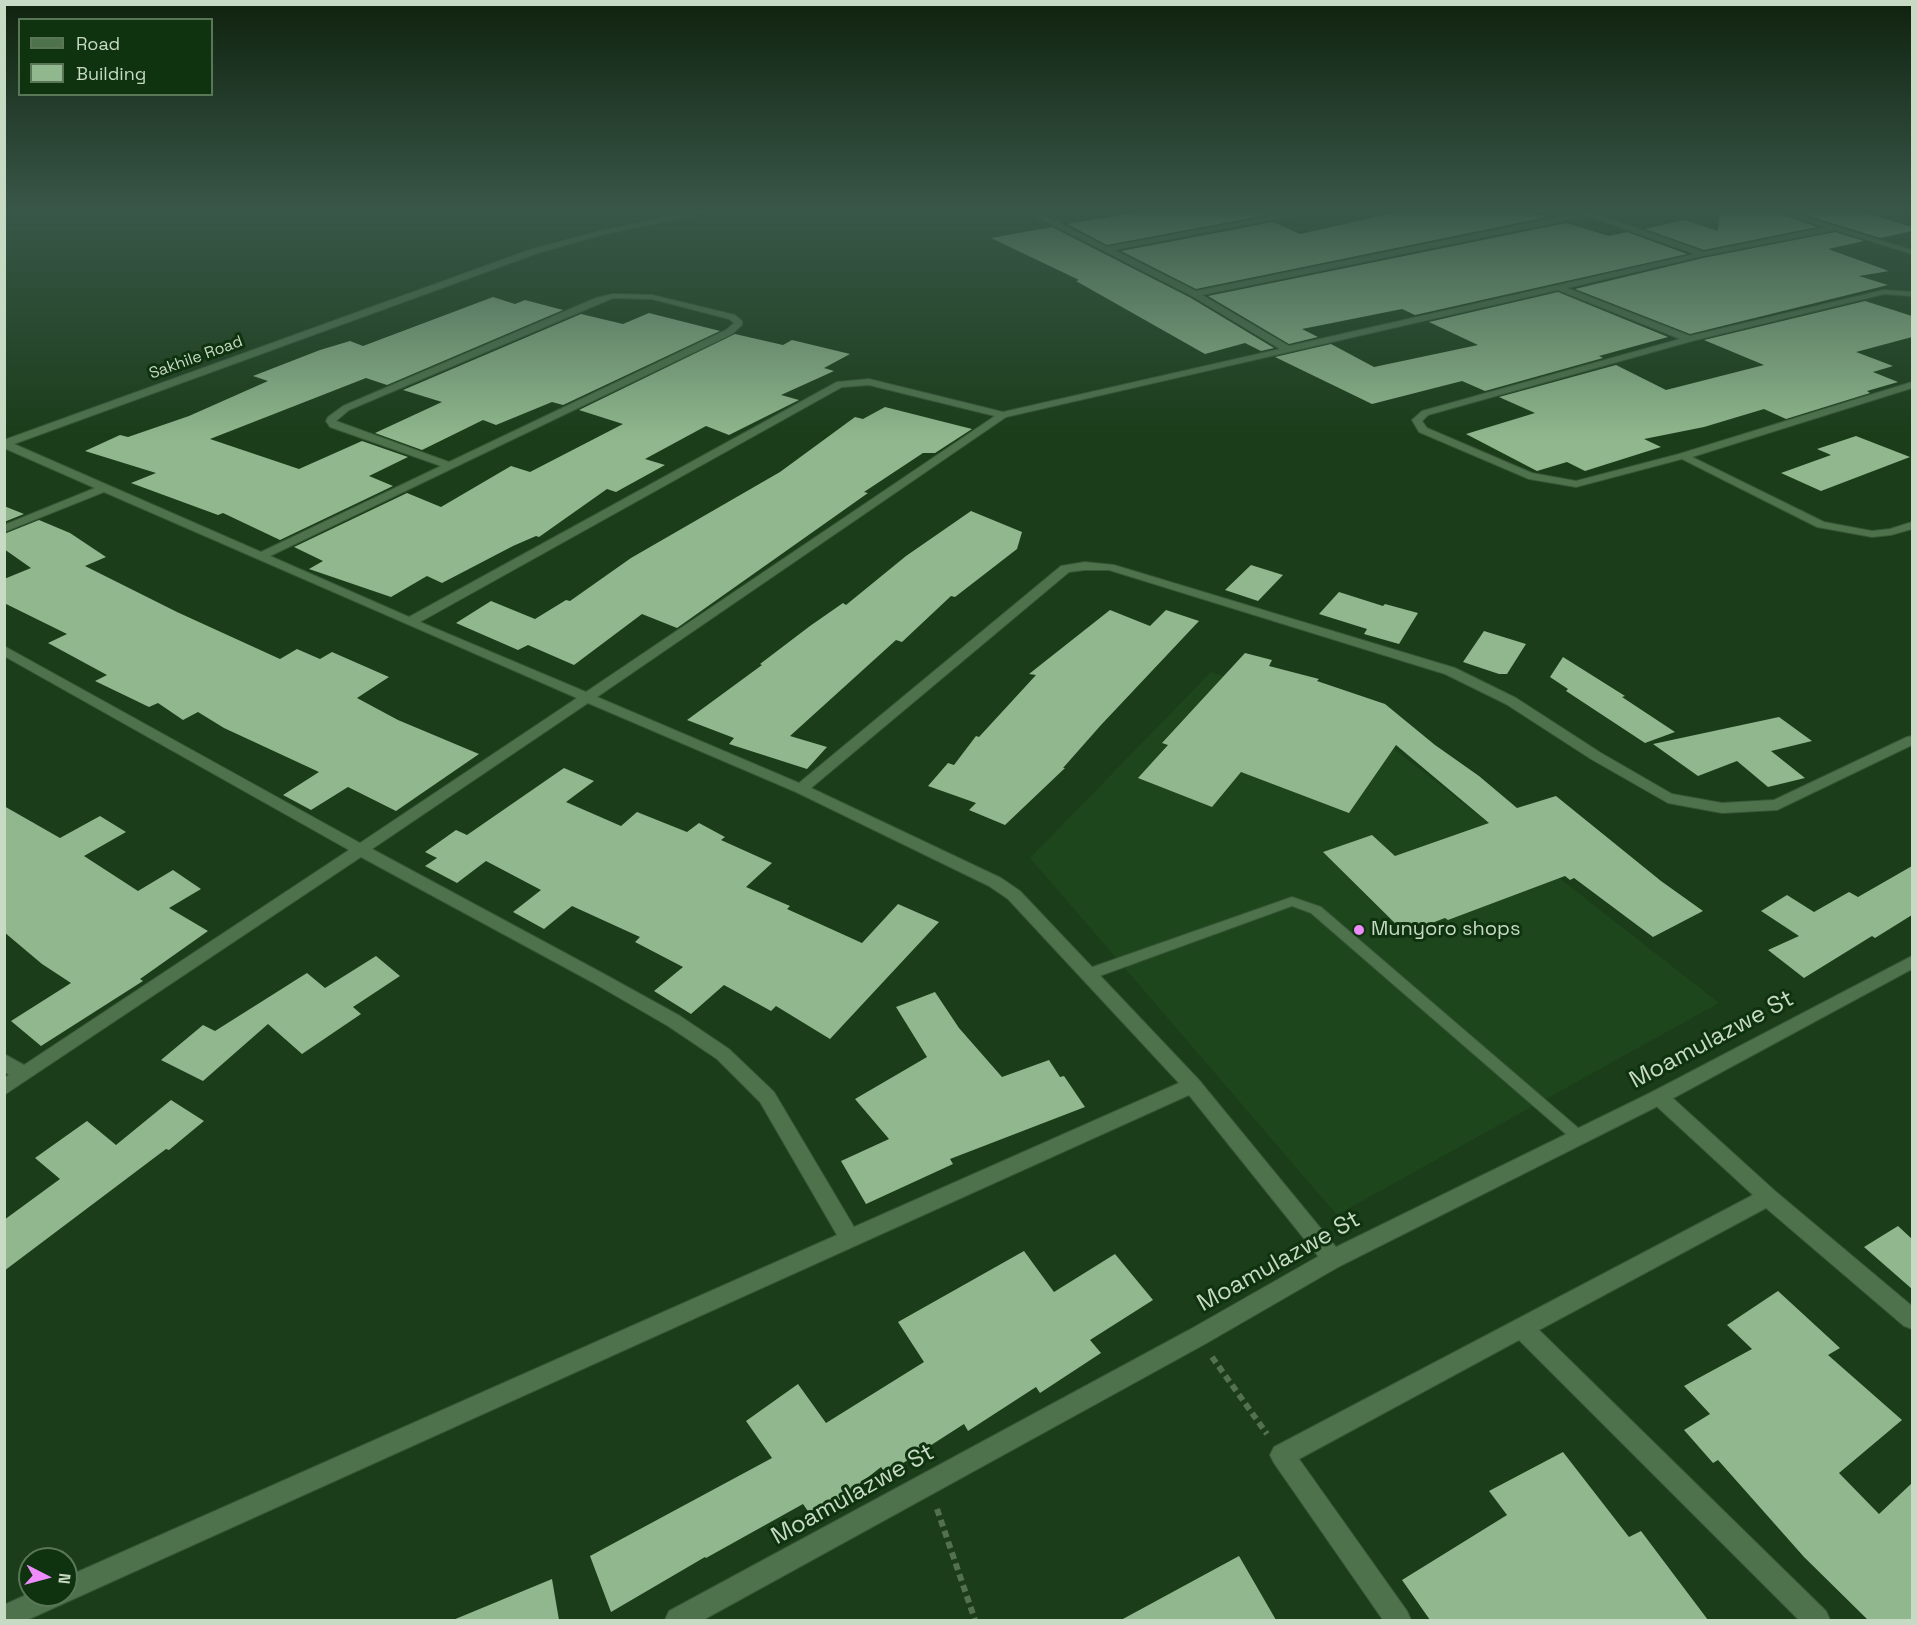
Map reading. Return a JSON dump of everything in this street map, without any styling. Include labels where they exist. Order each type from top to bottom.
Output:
[{"type":"street","name":"Sakhile Road","points":[[5,444],[435,287]]},
{"type":"street","points":[[1180,287],[1289,350]]},
{"type":"street","points":[[1195,294],[1230,287]]},
{"type":"street","points":[[4,1088],[587,698],[1003,415],[1566,287]]},
{"type":"street","points":[[1561,288],[1689,339]]},
{"type":"street","points":[[1912,294],[1884,292],[1689,339],[1425,413],[1417,420],[1423,430],[1529,476],[1576,484],[1683,456],[1912,385]]},
{"type":"street","points":[[260,557],[447,465],[729,332],[739,323],[732,317],[652,297],[614,296],[599,300],[357,403],[333,417],[331,421],[334,425],[447,465]]},
{"type":"street","points":[[410,622],[840,384],[869,382],[1003,415]]},
{"type":"street","points":[[5,444],[260,557],[801,789],[994,882],[1014,895],[1192,1084],[1333,1259]]},
{"type":"street","points":[[1683,456],[1821,525],[1872,534],[1891,532],[1912,525]]},
{"type":"street","points":[[4,530],[104,488]]},
{"type":"street","points":[[801,789],[1065,569],[1085,566],[1110,567],[1450,671],[1511,701],[1596,756],[1668,798],[1722,808],[1777,805],[1912,740]]},
{"type":"street","points":[[4,650],[361,850],[608,983],[674,1021],[723,1054],[767,1097],[850,1238]]},
{"type":"street","name":"Moamulazwe St","points":[[678,1620],[1197,1337],[1333,1259],[1659,1097],[1912,962]]},
{"type":"street","points":[[4,1061],[23,1075]]},
{"type":"street","points":[[78,1585],[1192,1084]]},
{"type":"street","points":[[1659,1097],[1768,1197],[1912,1319]]},
{"type":"street","points":[[1398,1620],[1282,1455],[1768,1197]]},
{"type":"street","points":[[1522,1328],[1817,1620]]},
{"type":"street","points":[[4,1618],[28,1607]]},
{"type":"lane","points":[[1089,974],[1292,901],[1316,910],[1579,1137]]},
{"type":"path","points":[[1197,1337],[1282,1455]]},
{"type":"path","points":[[928,1483],[975,1620]]},
{"type":"shaded area","name":"Munyoro shops","points":[[1211,672],[1357,720],[1719,1003],[1337,1215],[1030,858]]},
{"type":"building","points":[[1086,287],[1169,287],[1274,348],[1261,351],[1245,343],[1205,354]]},
{"type":"building","points":[[1253,287],[1541,287],[1415,315],[1402,309],[1302,329],[1318,337],[1289,344],[1208,296]]},
{"type":"building","points":[[1584,287],[1881,287],[1690,334],[1575,289]]},
{"type":"building","points":[[1558,292],[1668,337],[1485,391],[1462,381],[1372,404],[1275,357],[1331,344],[1374,367],[1478,345],[1429,322]]},
{"type":"building","points":[[493,297],[515,304],[525,300],[563,310],[387,385],[366,378],[210,439],[299,469],[362,441],[408,457],[369,476],[393,486],[280,540],[223,513],[218,515],[131,483],[156,473],[85,451],[120,435],[128,437],[189,416],[268,381],[253,376],[320,350],[350,341],[363,346]]},
{"type":"building","points":[[1865,301],[1912,316],[1912,337],[1856,352],[1893,366],[1873,372],[1898,382],[1867,391],[1870,393],[1786,419],[1764,409],[1704,427],[1644,439],[1661,447],[1585,471],[1567,462],[1537,471],[1466,434],[1535,413],[1499,397],[1616,365],[1666,390],[1764,365],[1704,340]]},
{"type":"building","points":[[649,313],[720,331],[563,405],[552,402],[496,425],[483,420],[422,450],[375,433],[442,402],[403,390],[581,314],[623,324]]},
{"type":"building","points":[[735,334],[783,345],[792,340],[850,354],[824,368],[834,371],[781,395],[799,400],[729,435],[706,426],[645,459],[665,465],[616,492],[607,489],[539,537],[536,536],[513,546],[442,583],[427,576],[391,597],[309,569],[323,561],[294,547],[407,493],[441,507],[511,466],[530,472],[623,424],[579,410]]},
{"type":"building","points":[[885,407],[972,429],[935,453],[923,453],[864,492],[868,493],[677,628],[642,614],[574,665],[528,645],[518,650],[456,623],[491,601],[535,619],[566,600],[570,601],[631,558],[780,472],[855,417],[863,419]]},
{"type":"building","points":[[1856,436],[1910,457],[1821,491],[1781,473],[1831,455],[1817,449]]},
{"type":"building","points":[[4,506],[24,514],[4,522]]},
{"type":"building","points":[[971,511],[1022,532],[1017,549],[955,597],[951,596],[902,642],[896,640],[790,736],[827,747],[807,769],[729,744],[734,738],[687,720],[762,665],[760,664],[810,626],[843,603],[846,605],[906,556]]},
{"type":"building","points":[[39,520],[70,533],[106,557],[85,566],[177,612],[280,659],[297,649],[320,659],[332,652],[389,677],[357,698],[398,720],[479,754],[396,811],[348,787],[311,810],[283,795],[319,772],[224,728],[198,712],[183,720],[158,703],[149,707],[95,681],[107,675],[48,643],[67,634],[4,603],[4,579],[31,568],[4,549],[4,534]]},
{"type":"building","points":[[1251,565],[1283,575],[1258,601],[1225,590]]},
{"type":"building","points":[[1339,592],[1383,606],[1385,604],[1418,613],[1399,644],[1364,634],[1367,629],[1319,614]]},
{"type":"building","points":[[1110,610],[1150,626],[1166,610],[1199,621],[1101,725],[1063,768],[1065,768],[1005,825],[969,810],[976,803],[928,786],[948,763],[954,765],[976,736],[979,737],[1036,675],[1029,674]]},
{"type":"building","points":[[1484,631],[1526,644],[1507,674],[1499,674],[1463,662]]},
{"type":"building","points":[[1245,653],[1272,660],[1269,666],[1319,679],[1317,681],[1385,704],[1517,808],[1556,796],[1661,881],[1703,911],[1653,937],[1574,878],[1570,880],[1565,876],[1448,920],[1445,918],[1405,933],[1323,852],[1372,835],[1395,856],[1489,823],[1396,745],[1349,813],[1241,772],[1212,807],[1138,778],[1168,745],[1162,743]]},
{"type":"building","points":[[1563,657],[1625,696],[1622,697],[1675,732],[1645,743],[1566,691],[1568,689],[1550,677]]},
{"type":"building","points":[[1779,717],[1812,741],[1771,751],[1805,778],[1768,787],[1737,761],[1698,776],[1653,744]]},
{"type":"building","points":[[564,768],[594,781],[566,802],[621,826],[637,812],[687,832],[699,823],[725,837],[721,840],[772,863],[746,887],[790,906],[787,909],[862,943],[898,904],[939,922],[830,1039],[776,1006],[771,1011],[724,985],[691,1014],[654,991],[683,967],[635,942],[640,937],[572,906],[544,929],[513,912],[541,890],[486,861],[457,883],[425,866],[437,858],[425,852],[456,830],[467,835]]},
{"type":"building","points":[[4,806],[60,838],[100,816],[126,832],[84,856],[138,891],[173,870],[201,889],[169,908],[208,931],[140,979],[143,981],[41,1046],[11,1021],[71,983],[42,964],[4,932]]},
{"type":"building","points":[[1912,866],[1912,915],[1875,938],[1872,936],[1804,978],[1768,950],[1799,936],[1761,911],[1787,895],[1814,912],[1849,892],[1858,897]]},
{"type":"building","points":[[376,956],[400,976],[353,1007],[361,1014],[302,1054],[268,1024],[203,1081],[161,1060],[203,1025],[215,1031],[307,973],[325,988]]},
{"type":"building","points":[[935,992],[959,1028],[1002,1077],[1049,1060],[1060,1077],[1064,1076],[1085,1107],[950,1159],[953,1164],[866,1204],[841,1161],[889,1139],[855,1099],[927,1057],[896,1007]]},
{"type":"building","points":[[171,1100],[204,1121],[169,1150],[166,1149],[4,1271],[4,1220],[60,1179],[35,1158],[87,1121],[116,1145]]},
{"type":"building","points":[[1898,1226],[1912,1239],[1912,1289],[1864,1247]]},
{"type":"building","points":[[1024,1251],[1054,1292],[1115,1254],[1153,1300],[1090,1340],[1101,1353],[1040,1393],[1036,1387],[968,1431],[964,1424],[886,1474],[881,1467],[814,1520],[803,1504],[705,1557],[611,1612],[590,1556],[772,1458],[746,1421],[798,1384],[826,1423],[924,1362],[898,1322]]},
{"type":"building","points":[[1778,1291],[1840,1348],[1828,1355],[1902,1420],[1839,1473],[1879,1514],[1912,1483],[1912,1620],[1868,1620],[1804,1557],[1718,1460],[1713,1463],[1684,1430],[1710,1414],[1684,1386],[1752,1349],[1727,1325]]},
{"type":"building","points":[[1563,1452],[1629,1537],[1641,1531],[1708,1620],[1430,1620],[1402,1580],[1507,1515],[1489,1491]]},
{"type":"building","points":[[1239,1556],[1276,1620],[1121,1620]]},
{"type":"building","points":[[552,1579],[559,1620],[453,1620]]},
{"type":"place","name":"Munyoro shops","points":[[1359,930]]}]
